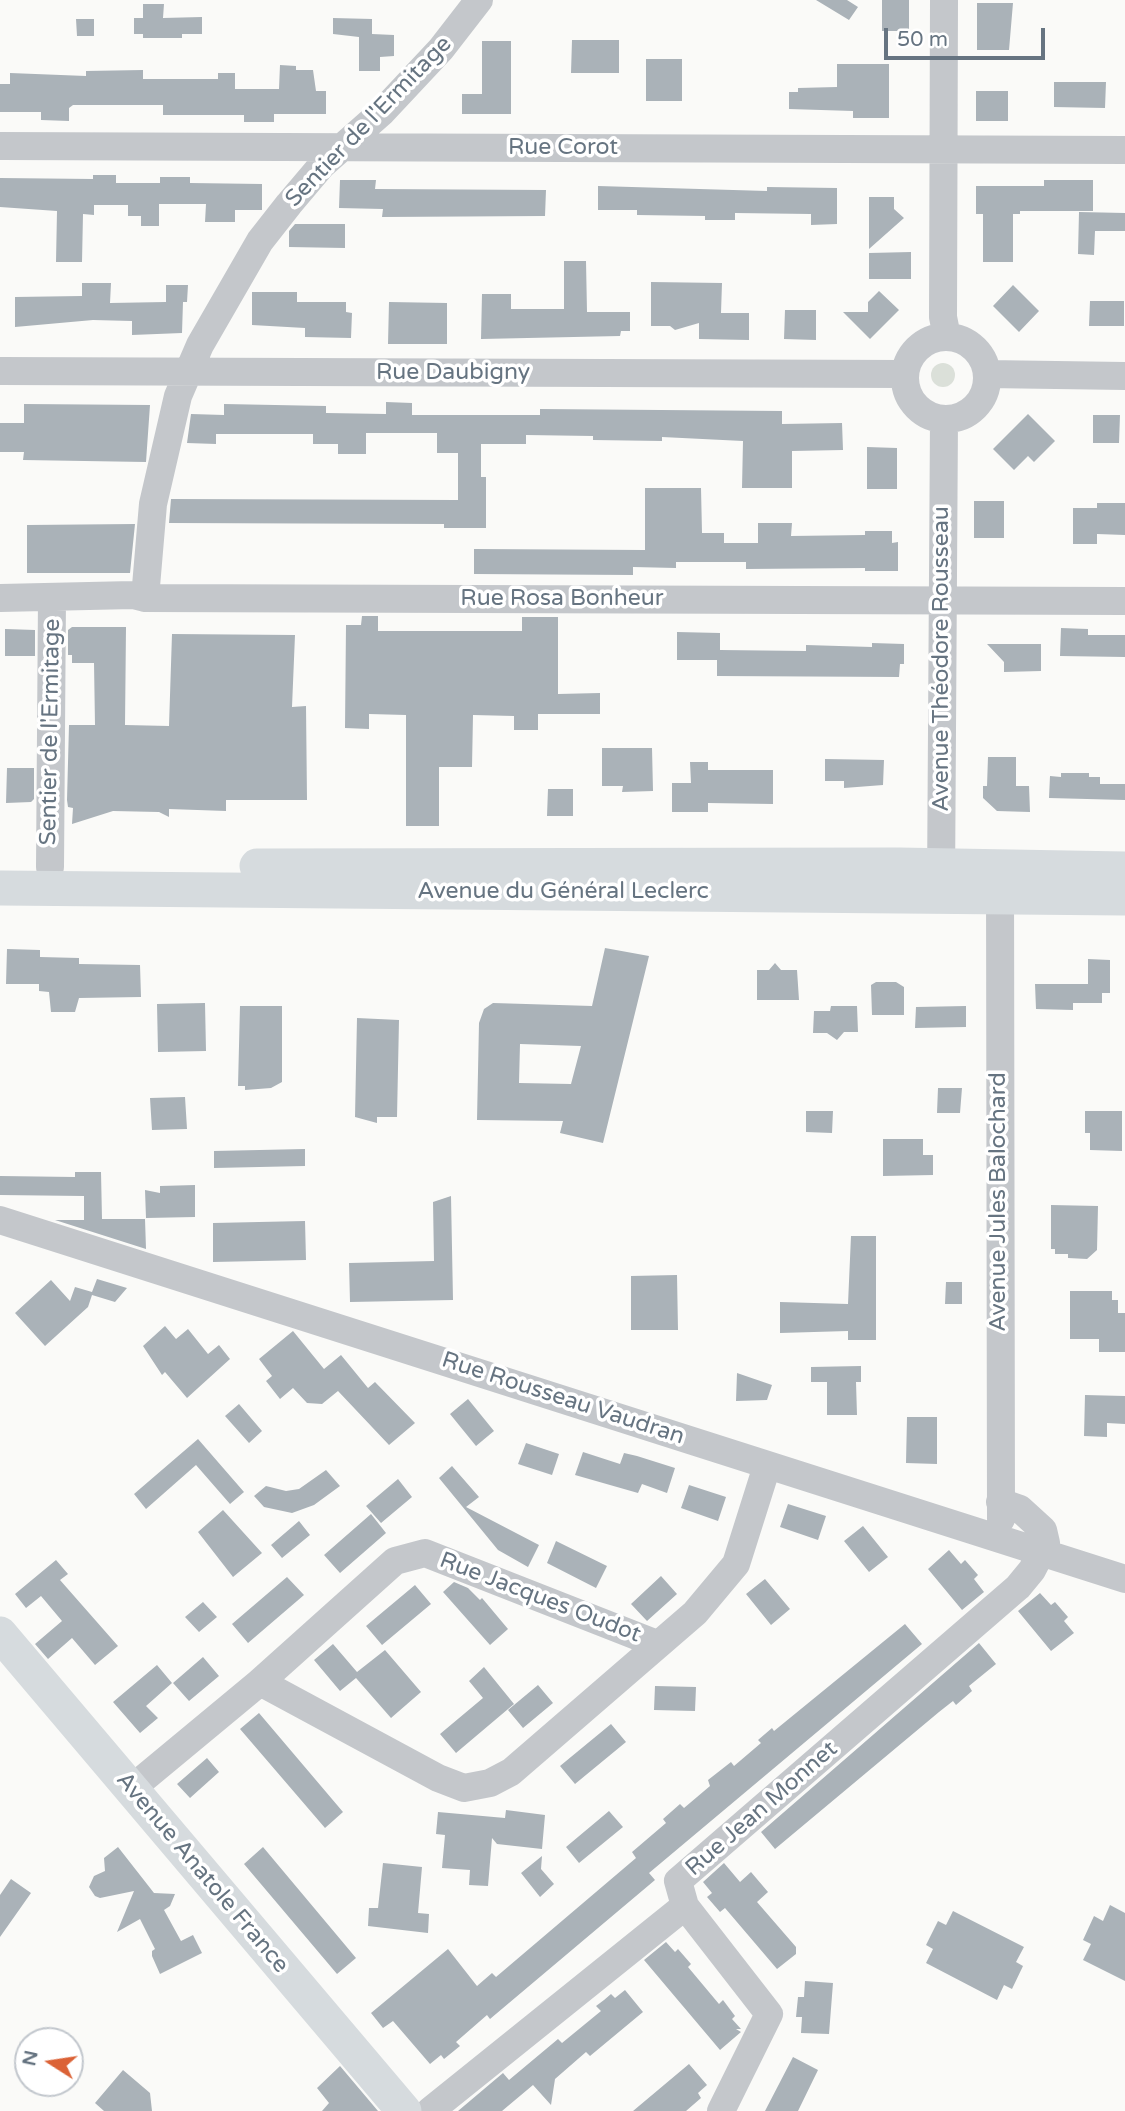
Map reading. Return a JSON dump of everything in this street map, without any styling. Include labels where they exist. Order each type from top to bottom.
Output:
[{"type":"main road","name":"Avenue du Général Leclerc","points":[[0,867],[941,882],[999,882],[1125,869]]},
{"type":"main road","name":"Avenue du Général Leclerc","points":[[0,888],[701,893],[941,882]]},
{"type":"main road","name":"Avenue du Général Leclerc","points":[[999,882],[1125,898]]},
{"type":"main road","name":"Avenue Anatole France","points":[[0,1634],[404,2111]]},
{"type":"street","name":"Sentier de l'Ermitage","points":[[145,598],[153,504],[178,396],[200,345],[260,240],[322,164],[345,147],[441,49],[479,0]]},
{"type":"street","points":[[944,0],[943,317],[947,337]]},
{"type":"street","name":"Rue Corot","points":[[0,146],[1125,150]]},
{"type":"street","points":[[947,337],[970,344],[978,352],[987,374],[980,401],[958,418],[944,419],[919,410],[911,399],[905,374],[915,351],[935,338],[947,337]]},
{"type":"street","name":"Rue Daubigny","points":[[0,371],[905,374]]},
{"type":"street","points":[[987,374],[1125,376]]},
{"type":"street","name":"Avenue Théodore Rousseau","points":[[941,882],[944,419]]},
{"type":"street","name":"Rue Rosa Bonheur","points":[[0,598],[133,595],[145,598],[1125,601]]},
{"type":"street","name":"Sentier de l'Ermitage","points":[[50,867],[52,598]]},
{"type":"street","name":"Avenue Jules Balochard","points":[[999,882],[1001,1539]]},
{"type":"street","name":"Rue Rousseau Vaudran","points":[[0,1220],[1125,1579]]},
{"type":"street","points":[[260,1682],[438,1778],[464,1788],[490,1783],[511,1772],[695,1613],[736,1564],[767,1466]]},
{"type":"street","points":[[1000,1502],[1020,1509],[1043,1530],[1046,1543],[1042,1553]]},
{"type":"street","name":"Rue Jacques Oudot","points":[[131,1788],[260,1682],[395,1562],[425,1553],[657,1644]]},
{"type":"street","name":"Rue Jean Monnet","points":[[430,2111],[685,1906],[678,1881],[1018,1587],[1042,1553]]},
{"type":"street","points":[[685,1906],[769,2014],[721,2111]]},
{"type":"shaded area","points":[[943,363],[954,370],[955,375],[948,386],[943,387],[932,380],[931,375],[938,364]]},
{"type":"building","points":[[816,0],[847,0],[858,7],[849,20]]},
{"type":"building","points":[[882,0],[909,0],[909,31],[882,31]]},
{"type":"building","points":[[977,3],[1013,3],[1009,50],[977,50]]},
{"type":"building","points":[[143,4],[164,4],[163,18],[202,17],[202,34],[182,34],[182,38],[143,38],[143,34],[134,34],[134,18],[143,18]]},
{"type":"building","points":[[333,18],[372,19],[372,34],[394,35],[394,56],[380,57],[380,71],[359,71],[359,37],[333,34]]},
{"type":"building","points":[[76,19],[94,19],[94,36],[77,36]]},
{"type":"building","points":[[572,40],[619,40],[619,73],[571,73]]},
{"type":"building","points":[[482,41],[511,41],[511,114],[462,114],[462,94],[482,94]]},
{"type":"building","points":[[646,59],[682,59],[682,101],[646,101]]},
{"type":"building","points":[[837,64],[889,64],[889,118],[853,118],[853,111],[789,109],[789,92],[798,92],[798,88],[837,87]]},
{"type":"building","points":[[280,65],[296,66],[296,70],[313,70],[316,91],[326,91],[326,114],[274,114],[274,122],[244,122],[244,115],[163,115],[163,105],[73,105],[69,108],[69,121],[41,120],[41,112],[0,112],[0,84],[10,84],[10,73],[86,76],[86,71],[143,70],[143,79],[218,79],[218,73],[235,73],[235,89],[279,89]]},
{"type":"building","points":[[1054,82],[1106,82],[1105,108],[1054,107]]},
{"type":"building","points":[[976,91],[1008,91],[1008,121],[976,121]]},
{"type":"building","points":[[93,175],[116,175],[116,183],[160,183],[160,177],[190,177],[190,183],[262,184],[262,210],[235,210],[235,222],[205,222],[206,204],[159,204],[159,226],[141,226],[141,216],[128,216],[128,205],[94,205],[94,215],[83,214],[82,262],[56,262],[57,211],[0,207],[0,178],[93,179]]},
{"type":"building","points":[[340,180],[376,180],[375,189],[546,190],[545,216],[382,217],[383,209],[339,208]]},
{"type":"building","points":[[1044,180],[1093,180],[1093,211],[1020,211],[1020,214],[1013,214],[1013,262],[983,262],[983,214],[976,214],[976,186],[1044,186]]},
{"type":"building","points":[[598,186],[767,191],[767,187],[837,188],[837,224],[811,225],[811,214],[735,213],[735,220],[705,220],[705,216],[637,215],[637,210],[598,210]]},
{"type":"building","points":[[869,197],[894,197],[894,209],[904,218],[869,249]]},
{"type":"building","points":[[1079,212],[1125,213],[1125,231],[1095,231],[1094,255],[1078,254]]},
{"type":"building","points":[[295,224],[345,224],[345,248],[289,247],[289,231]]},
{"type":"building","points":[[911,252],[911,279],[869,279],[869,253]]},
{"type":"building","points":[[564,261],[586,261],[587,312],[630,312],[630,331],[621,331],[620,336],[481,339],[482,294],[511,294],[511,309],[564,309]]},
{"type":"building","points":[[651,282],[722,283],[721,313],[749,313],[749,340],[699,339],[699,323],[675,330],[670,326],[651,326]]},
{"type":"building","points":[[82,283],[111,283],[110,303],[166,302],[166,285],[188,285],[187,302],[183,302],[182,333],[132,335],[132,321],[93,320],[15,327],[15,297],[82,296]]},
{"type":"building","points":[[1013,285],[1039,311],[1019,332],[993,306]]},
{"type":"building","points":[[879,291],[899,310],[870,339],[843,312],[868,312],[868,302]]},
{"type":"building","points":[[252,292],[297,292],[297,302],[346,302],[346,312],[352,313],[351,338],[305,337],[305,328],[252,325]]},
{"type":"building","points":[[1090,301],[1124,301],[1124,326],[1089,326]]},
{"type":"building","points":[[389,302],[447,303],[447,344],[388,344]]},
{"type":"building","points":[[785,310],[816,310],[816,340],[784,339]]},
{"type":"building","points":[[386,402],[412,403],[412,415],[540,415],[540,409],[782,411],[782,424],[842,423],[843,450],[792,451],[792,488],[742,488],[743,441],[662,437],[662,441],[593,440],[593,436],[526,435],[526,444],[481,444],[481,477],[486,477],[486,528],[444,528],[444,524],[169,523],[171,499],[458,500],[458,453],[437,453],[437,433],[366,433],[366,454],[338,454],[338,444],[313,444],[313,434],[216,434],[216,444],[187,443],[191,414],[224,415],[224,404],[326,406],[326,413],[386,414]]},
{"type":"building","points":[[24,404],[150,405],[146,462],[23,460],[24,452],[0,452],[0,423],[24,423]]},
{"type":"building","points":[[1028,414],[1055,441],[1034,462],[1028,456],[1014,470],[993,449]]},
{"type":"building","points":[[1093,415],[1120,415],[1119,443],[1093,443]]},
{"type":"building","points":[[867,447],[897,448],[897,489],[867,489]]},
{"type":"building","points":[[645,488],[701,488],[702,533],[724,533],[724,543],[758,543],[758,523],[792,523],[791,536],[865,535],[865,531],[892,531],[892,543],[898,542],[898,571],[865,571],[865,568],[746,569],[746,562],[676,562],[676,568],[633,567],[633,575],[474,574],[474,549],[645,550]]},
{"type":"building","points":[[974,501],[1004,501],[1004,538],[974,538]]},
{"type":"building","points":[[1097,503],[1125,503],[1125,535],[1097,534],[1097,544],[1073,544],[1073,508],[1097,508]]},
{"type":"building","points":[[135,524],[130,573],[27,573],[27,525]]},
{"type":"building","points":[[362,616],[378,616],[378,631],[522,631],[522,617],[558,617],[558,694],[600,693],[600,714],[538,714],[538,730],[514,730],[514,716],[473,715],[472,767],[439,767],[439,826],[406,826],[406,715],[369,714],[369,729],[345,728],[346,625],[361,625]]},
{"type":"building","points":[[72,627],[126,627],[125,725],[169,726],[172,634],[295,635],[292,707],[306,706],[307,800],[226,800],[226,811],[169,809],[169,817],[159,812],[113,811],[72,824],[73,808],[68,807],[67,800],[69,725],[95,725],[94,663],[72,663],[72,655],[68,655],[68,630]]},
{"type":"building","points":[[1061,628],[1088,629],[1088,635],[1125,635],[1125,657],[1060,656]]},
{"type":"building","points":[[5,629],[35,630],[35,656],[5,656]]},
{"type":"building","points":[[677,632],[720,633],[720,650],[806,651],[806,645],[872,647],[872,643],[904,644],[904,664],[900,664],[899,677],[717,676],[717,660],[677,660]]},
{"type":"building","points":[[987,644],[1041,644],[1041,671],[1004,672],[1004,662]]},
{"type":"building","points":[[602,748],[652,748],[653,791],[622,792],[623,786],[602,786]]},
{"type":"building","points":[[988,757],[1016,757],[1016,786],[1029,786],[1030,812],[997,811],[983,798],[983,786],[987,786]]},
{"type":"building","points":[[825,759],[884,760],[883,785],[844,788],[844,781],[825,781]]},
{"type":"building","points":[[690,762],[708,762],[708,770],[773,770],[773,804],[708,803],[708,812],[672,812],[672,783],[691,783]]},
{"type":"building","points":[[7,768],[34,768],[34,799],[31,802],[6,803]]},
{"type":"building","points":[[1061,773],[1089,773],[1089,777],[1100,777],[1100,784],[1125,784],[1125,800],[1049,798],[1050,776],[1061,777]]},
{"type":"building","points":[[548,789],[573,789],[573,816],[547,816]]},
{"type":"building","points":[[605,948],[649,956],[603,1143],[560,1133],[563,1121],[477,1120],[479,1023],[484,1009],[493,1003],[592,1006]],"holes":[[[520,1044],[581,1046],[571,1084],[519,1083]]]},
{"type":"building","points":[[7,949],[40,950],[40,957],[79,958],[79,964],[140,965],[141,997],[79,998],[75,1012],[51,1012],[49,992],[39,991],[39,984],[6,984]]},
{"type":"building","points":[[1088,959],[1110,960],[1110,993],[1102,993],[1102,1003],[1073,1003],[1073,1010],[1036,1009],[1035,984],[1088,984]]},
{"type":"building","points":[[775,963],[781,970],[797,970],[799,1000],[757,1000],[757,970],[769,970]]},
{"type":"building","points":[[876,982],[896,982],[904,987],[904,1015],[872,1015],[871,985]]},
{"type":"building","points":[[205,1003],[206,1051],[158,1052],[157,1004]]},
{"type":"building","points":[[240,1006],[282,1006],[282,1082],[271,1088],[245,1090],[245,1086],[238,1086]]},
{"type":"building","points":[[831,1006],[857,1006],[858,1032],[844,1032],[837,1040],[827,1033],[813,1033],[814,1011],[830,1011]]},
{"type":"building","points":[[966,1006],[966,1027],[915,1028],[916,1007]]},
{"type":"building","points":[[357,1018],[399,1020],[397,1117],[377,1117],[377,1123],[355,1117]]},
{"type":"building","points":[[938,1088],[962,1088],[960,1113],[937,1113]]},
{"type":"building","points":[[185,1097],[187,1129],[152,1130],[150,1098]]},
{"type":"building","points":[[806,1111],[833,1111],[832,1133],[806,1132]]},
{"type":"building","points":[[1085,1111],[1122,1111],[1122,1151],[1090,1150],[1090,1133],[1085,1133]]},
{"type":"building","points":[[883,1139],[923,1139],[923,1155],[933,1155],[933,1175],[883,1176]]},
{"type":"building","points":[[305,1149],[305,1166],[214,1168],[214,1151]]},
{"type":"building","points":[[75,1172],[101,1172],[102,1219],[145,1219],[146,1249],[55,1220],[84,1220],[84,1196],[0,1195],[0,1176],[75,1177]]},
{"type":"building","points":[[195,1185],[195,1217],[146,1218],[145,1190],[160,1193],[160,1186]]},
{"type":"building","points":[[451,1196],[453,1300],[350,1302],[349,1263],[434,1261],[433,1202]]},
{"type":"building","points":[[1051,1205],[1098,1206],[1097,1250],[1087,1259],[1068,1258],[1068,1254],[1055,1254],[1055,1249],[1051,1249]]},
{"type":"building","points":[[305,1221],[306,1260],[213,1262],[213,1223]]},
{"type":"building","points":[[851,1236],[876,1236],[876,1340],[848,1340],[848,1331],[780,1333],[780,1302],[848,1304]]},
{"type":"building","points":[[677,1275],[678,1330],[631,1330],[631,1276]]},
{"type":"building","points":[[97,1279],[127,1288],[115,1302],[92,1295],[88,1307],[45,1346],[15,1313],[51,1280],[70,1301],[75,1287],[92,1292]]},
{"type":"building","points":[[946,1282],[962,1282],[962,1304],[945,1304]]},
{"type":"building","points":[[1070,1291],[1112,1291],[1112,1300],[1118,1300],[1118,1313],[1125,1313],[1125,1352],[1099,1352],[1099,1339],[1070,1339]]},
{"type":"building","points":[[165,1326],[176,1339],[188,1329],[208,1354],[219,1345],[230,1359],[187,1398],[165,1372],[162,1375],[143,1346]]},
{"type":"building","points":[[293,1331],[324,1369],[341,1355],[368,1388],[375,1382],[415,1423],[389,1445],[338,1391],[322,1404],[307,1403],[293,1388],[280,1399],[266,1381],[272,1376],[259,1359]]},
{"type":"building","points":[[861,1366],[861,1382],[856,1382],[857,1415],[827,1415],[827,1382],[811,1382],[811,1367]]},
{"type":"building","points":[[737,1373],[772,1385],[767,1400],[736,1401]]},
{"type":"building","points":[[1085,1395],[1125,1396],[1125,1424],[1107,1423],[1107,1437],[1084,1436]]},
{"type":"building","points":[[468,1399],[494,1431],[476,1446],[450,1414]]},
{"type":"building","points":[[239,1404],[262,1431],[249,1443],[225,1416]]},
{"type":"building","points":[[907,1417],[937,1417],[937,1464],[906,1463]]},
{"type":"building","points":[[198,1439],[244,1492],[230,1504],[196,1465],[146,1509],[134,1494]]},
{"type":"building","points":[[526,1443],[559,1454],[552,1475],[518,1464]]},
{"type":"building","points":[[583,1452],[620,1464],[624,1453],[675,1468],[667,1493],[642,1484],[638,1493],[575,1475]]},
{"type":"building","points":[[452,1466],[479,1497],[466,1507],[539,1545],[528,1567],[498,1550],[439,1478]]},
{"type":"building","points":[[326,1470],[340,1486],[314,1505],[292,1513],[264,1507],[254,1496],[266,1486],[286,1491],[299,1489]]},
{"type":"building","points":[[398,1479],[412,1497],[381,1523],[366,1506]]},
{"type":"building","points":[[689,1485],[726,1497],[718,1521],[681,1508]]},
{"type":"building","points":[[788,1504],[826,1516],[818,1540],[780,1527]]},
{"type":"building","points":[[223,1510],[262,1553],[233,1577],[198,1532]]},
{"type":"building","points":[[371,1514],[386,1533],[340,1573],[324,1555]]},
{"type":"building","points":[[299,1521],[310,1535],[282,1558],[271,1545]]},
{"type":"building","points":[[863,1526],[888,1557],[869,1572],[844,1541]]},
{"type":"building","points":[[556,1541],[607,1566],[596,1588],[547,1563]]},
{"type":"building","points":[[949,1550],[961,1564],[965,1560],[978,1575],[974,1579],[984,1592],[962,1610],[928,1569]]},
{"type":"building","points":[[56,1560],[68,1574],[60,1580],[118,1646],[95,1665],[72,1638],[48,1659],[35,1644],[62,1621],[41,1596],[26,1608],[15,1594]]},
{"type":"building","points":[[661,1576],[677,1594],[647,1621],[631,1604]]},
{"type":"building","points":[[287,1577],[304,1595],[248,1643],[232,1624]]},
{"type":"building","points":[[765,1579],[790,1609],[771,1625],[746,1594]]},
{"type":"building","points":[[454,1582],[468,1588],[480,1600],[482,1598],[508,1629],[490,1645],[443,1592]]},
{"type":"building","points":[[415,1585],[431,1604],[382,1645],[366,1626]]},
{"type":"building","points":[[1040,1593],[1051,1605],[1055,1602],[1068,1617],[1064,1621],[1074,1633],[1051,1651],[1018,1611]]},
{"type":"building","points":[[203,1602],[217,1617],[199,1632],[185,1617]]},
{"type":"building","points":[[905,1624],[922,1644],[649,1873],[655,1880],[490,2019],[487,2015],[456,2042],[460,2046],[444,2059],[441,2055],[430,2064],[393,2021],[383,2028],[371,2013],[448,1949],[477,1986],[492,1973],[496,1977],[636,1858],[632,1852],[666,1823],[663,1819],[680,1804],[684,1808],[710,1786],[708,1780],[731,1762],[734,1766],[761,1743],[758,1740],[772,1728],[774,1731]]},
{"type":"building","points":[[979,1643],[996,1664],[969,1686],[972,1691],[956,1705],[953,1701],[939,1712],[775,1849],[761,1832]]},
{"type":"building","points":[[333,1644],[357,1672],[385,1650],[421,1692],[391,1718],[356,1678],[340,1691],[314,1660]]},
{"type":"building","points":[[203,1657],[219,1676],[189,1701],[173,1683]]},
{"type":"building","points":[[157,1665],[172,1683],[146,1706],[158,1718],[140,1733],[113,1702]]},
{"type":"building","points":[[484,1667],[514,1704],[456,1753],[440,1734],[483,1698],[469,1681]]},
{"type":"building","points":[[538,1685],[553,1703],[523,1728],[508,1710]]},
{"type":"building","points":[[655,1686],[696,1687],[695,1711],[654,1710]]},
{"type":"building","points":[[259,1713],[343,1812],[325,1828],[240,1729]]},
{"type":"building","points":[[611,1724],[626,1742],[575,1784],[560,1766]]},
{"type":"building","points":[[207,1758],[219,1772],[190,1798],[177,1784]]},
{"type":"building","points":[[506,1810],[545,1815],[542,1849],[497,1844],[492,1838],[488,1886],[469,1885],[470,1870],[442,1868],[445,1835],[436,1834],[438,1812],[505,1818]]},
{"type":"building","points":[[609,1811],[623,1827],[579,1863],[566,1847]]},
{"type":"building","points":[[118,1847],[154,1893],[175,1894],[170,1906],[164,1910],[181,1941],[193,1935],[202,1953],[160,1974],[152,1956],[155,1949],[140,1919],[117,1932],[134,1891],[100,1898],[95,1896],[89,1887],[94,1876],[105,1871],[104,1858]]},
{"type":"building","points":[[263,1847],[356,1958],[337,1974],[244,1864]]},
{"type":"building","points":[[542,1856],[541,1869],[554,1884],[540,1897],[521,1873]]},
{"type":"building","points":[[383,1863],[422,1867],[418,1913],[429,1914],[428,1933],[368,1926],[369,1908],[378,1908]]},
{"type":"building","points":[[724,1863],[740,1882],[751,1872],[768,1892],[757,1902],[796,1947],[796,1954],[777,1969],[725,1908],[720,1912],[707,1897],[712,1893],[703,1882]]},
{"type":"building","points":[[11,1879],[31,1893],[0,1937],[0,1895]]},
{"type":"building","points":[[1110,1905],[1125,1913],[1125,1981],[1083,1960],[1091,1944],[1083,1940],[1094,1916],[1103,1921]]},
{"type":"building","points":[[953,1911],[1024,1947],[1016,1962],[1023,1966],[1012,1989],[1004,1985],[997,2000],[926,1963],[933,1949],[926,1945],[938,1921],[946,1925]]},
{"type":"building","points":[[666,1942],[675,1952],[678,1949],[691,1964],[688,1967],[719,2004],[723,2000],[735,2016],[732,2019],[741,2029],[736,2029],[741,2032],[720,2050],[644,1960]]},
{"type":"building","points":[[805,1981],[833,1983],[829,2034],[801,2033],[802,2017],[796,2017],[798,1997],[804,1997]]},
{"type":"building","points":[[625,1990],[643,2012],[590,2056],[586,2052],[555,2079],[551,2105],[533,2085],[502,2111],[458,2111],[503,2073],[509,2080],[558,2039],[562,2043],[601,2011],[596,2006],[611,1994],[615,1998]]},
{"type":"building","points":[[793,2057],[818,2070],[798,2111],[765,2111]]},
{"type":"building","points":[[689,2064],[707,2085],[698,2093],[701,2098],[686,2111],[633,2111]]},
{"type":"building","points":[[340,2066],[378,2111],[322,2111],[329,2103],[317,2088]]},
{"type":"building","points":[[123,2070],[150,2093],[152,2111],[104,2111],[95,2103]]}]
